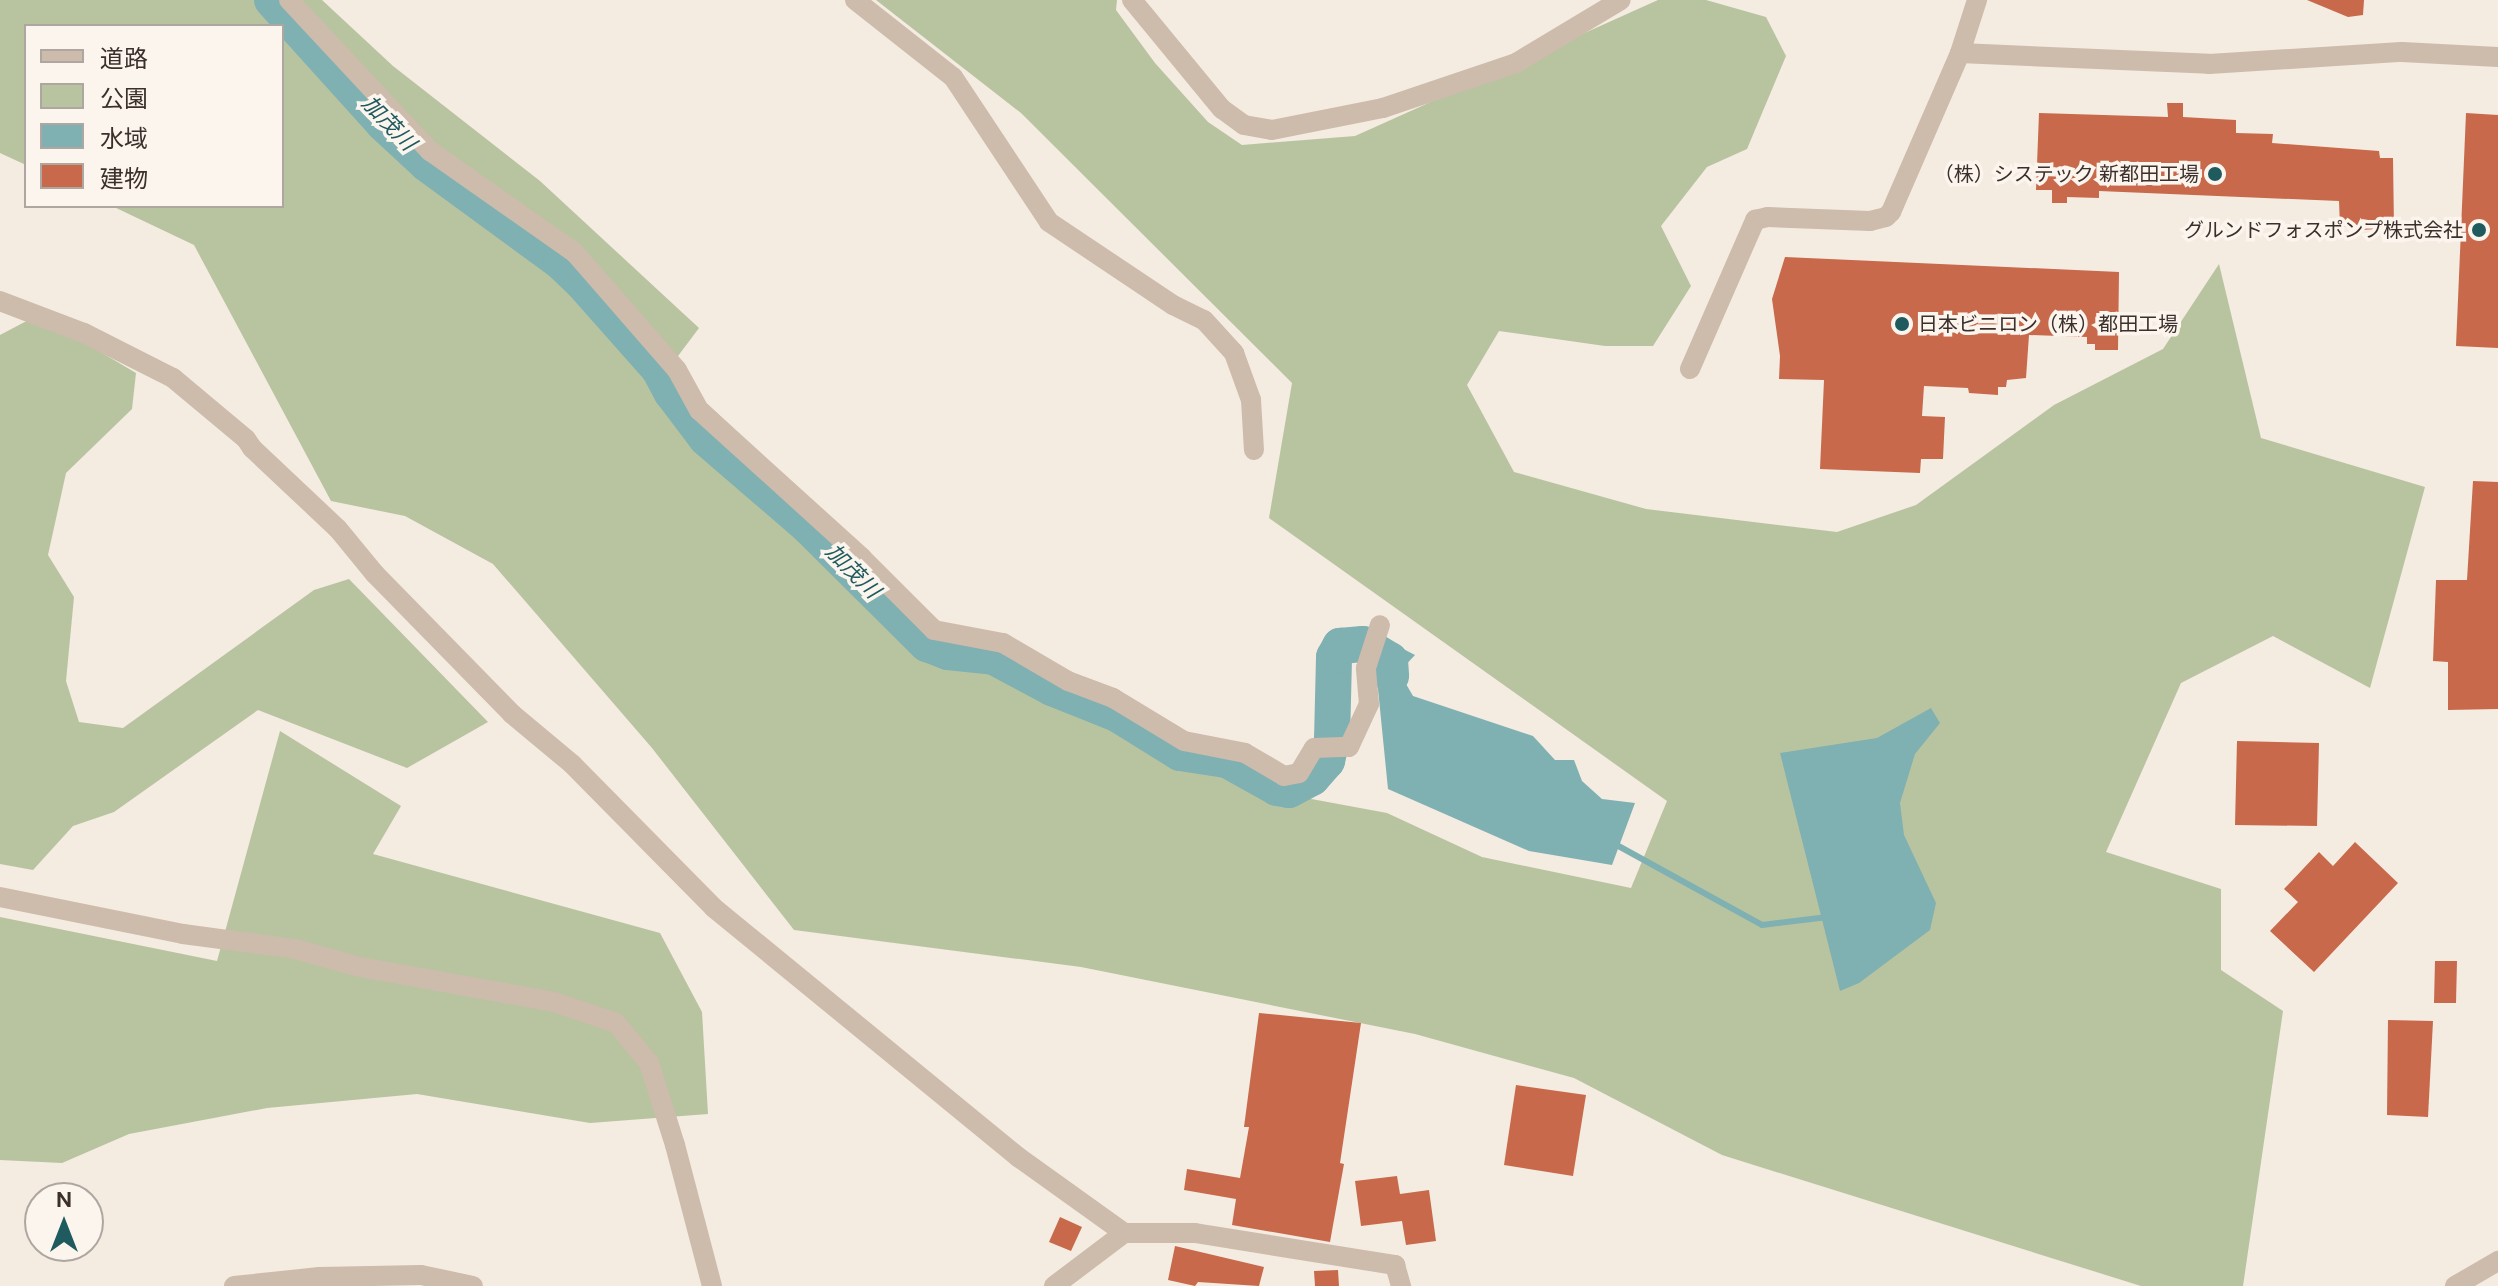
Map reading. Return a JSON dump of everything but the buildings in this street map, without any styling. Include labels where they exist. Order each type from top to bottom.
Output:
[{"type":"street","points":[[289,0],[430,151],[575,253],[677,370],[699,410],[862,558],[934,630],[1003,643],[1068,681],[1113,698],[1184,741],[1245,753],[1284,776],[1299,773],[1314,748],[1349,747],[1369,704],[1366,668],[1380,625]]},
{"type":"street","points":[[855,0],[953,77],[1049,222],[1173,305],[1204,320],[1234,353],[1251,400],[1254,450]]},
{"type":"street","points":[[1132,0],[1222,109],[1244,125],[1272,130],[1383,108],[1516,63],[1621,0]]},
{"type":"street","points":[[1690,369],[1755,220],[1768,217],[1870,221],[1886,217],[1960,53],[1977,0]]},
{"type":"street","points":[[1960,53],[2209,64],[2402,52],[2498,57]]},
{"type":"street","points":[[0,301],[84,333],[173,378],[246,439],[338,529],[375,574],[512,714],[572,764],[714,908],[1018,1157],[1124,1233],[1195,1233],[1395,1265],[1401,1286]]},
{"type":"street","points":[[0,897],[183,934],[295,949],[360,967],[554,1002],[616,1023],[649,1063],[675,1145],[712,1286]]},
{"type":"street","points":[[1054,1286],[1124,1233]]},
{"type":"street","points":[[2455,1286],[2498,1261]]},
{"type":"street","points":[[234,1286],[320,1277],[421,1275],[473,1286]]},
{"type":"green space","points":[[0,0],[322,0],[393,66],[540,181],[699,328],[669,368],[941,623],[1186,753],[1279,793],[1387,813],[1482,857],[1631,888],[1667,801],[1269,518],[1292,383],[1021,113],[876,0],[1117,0],[1116,10],[1155,63],[1208,122],[1242,145],[1355,136],[1658,0],[1706,0],[1766,17],[1786,56],[1747,149],[1707,167],[1661,226],[1691,286],[1653,346],[1605,346],[1499,331],[1467,385],[1514,472],[1646,509],[1837,532],[1916,505],[2054,405],[2163,349],[2219,264],[2261,438],[2425,487],[2370,688],[2273,636],[2181,683],[2106,852],[2221,889],[2221,970],[2283,1011],[2243,1286],[2141,1286],[1722,1155],[1574,1078],[1415,1034],[1081,967],[794,930],[652,748],[493,564],[405,516],[331,501],[194,245],[116,208],[284,208],[284,24],[24,24],[24,164],[0,153]]},
{"type":"green space","points":[[38,315],[136,373],[132,409],[66,473],[48,555],[74,597],[66,681],[79,722],[123,728],[314,590],[349,579],[488,722],[407,768],[258,710],[114,812],[73,826],[33,870],[0,864],[0,335]]},
{"type":"green space","points":[[280,731],[401,806],[373,854],[660,933],[702,1012],[708,1114],[590,1123],[417,1094],[267,1108],[129,1134],[62,1163],[0,1160],[0,917],[217,961]]},
{"type":"water","points":[[1384,639],[1415,655],[1399,672],[1413,696],[1533,736],[1555,760],[1574,760],[1582,781],[1602,799],[1635,803],[1612,865],[1529,851],[1388,789],[1376,669]]},
{"type":"water","points":[[1931,708],[1940,723],[1915,754],[1900,803],[1904,835],[1936,903],[1930,930],[1859,983],[1840,991],[1780,753],[1877,738]]},
{"type":"waterway","name":"加茂川","points":[[272,0],[384,124],[427,164],[561,262],[582,282],[659,369],[672,393],[706,438],[808,526],[927,644],[948,652],[994,657],[1052,688],[1117,714],[1180,753],[1227,760],[1277,788],[1289,790],[1312,778],[1327,761],[1332,740],[1334,657],[1340,646],[1363,644],[1390,660],[1391,676]]},
{"type":"waterway","points":[[1613,843],[1762,925],[1828,917]]},
{"type":"place","name":"（株）システック 新都田工場","points":[[2215,174]]},
{"type":"place","name":"グルンドフォスポンプ株式会社","points":[[2479,230]]},
{"type":"place","name":"日本ビニロン（株）都田工場","points":[[1902,324]]}]
